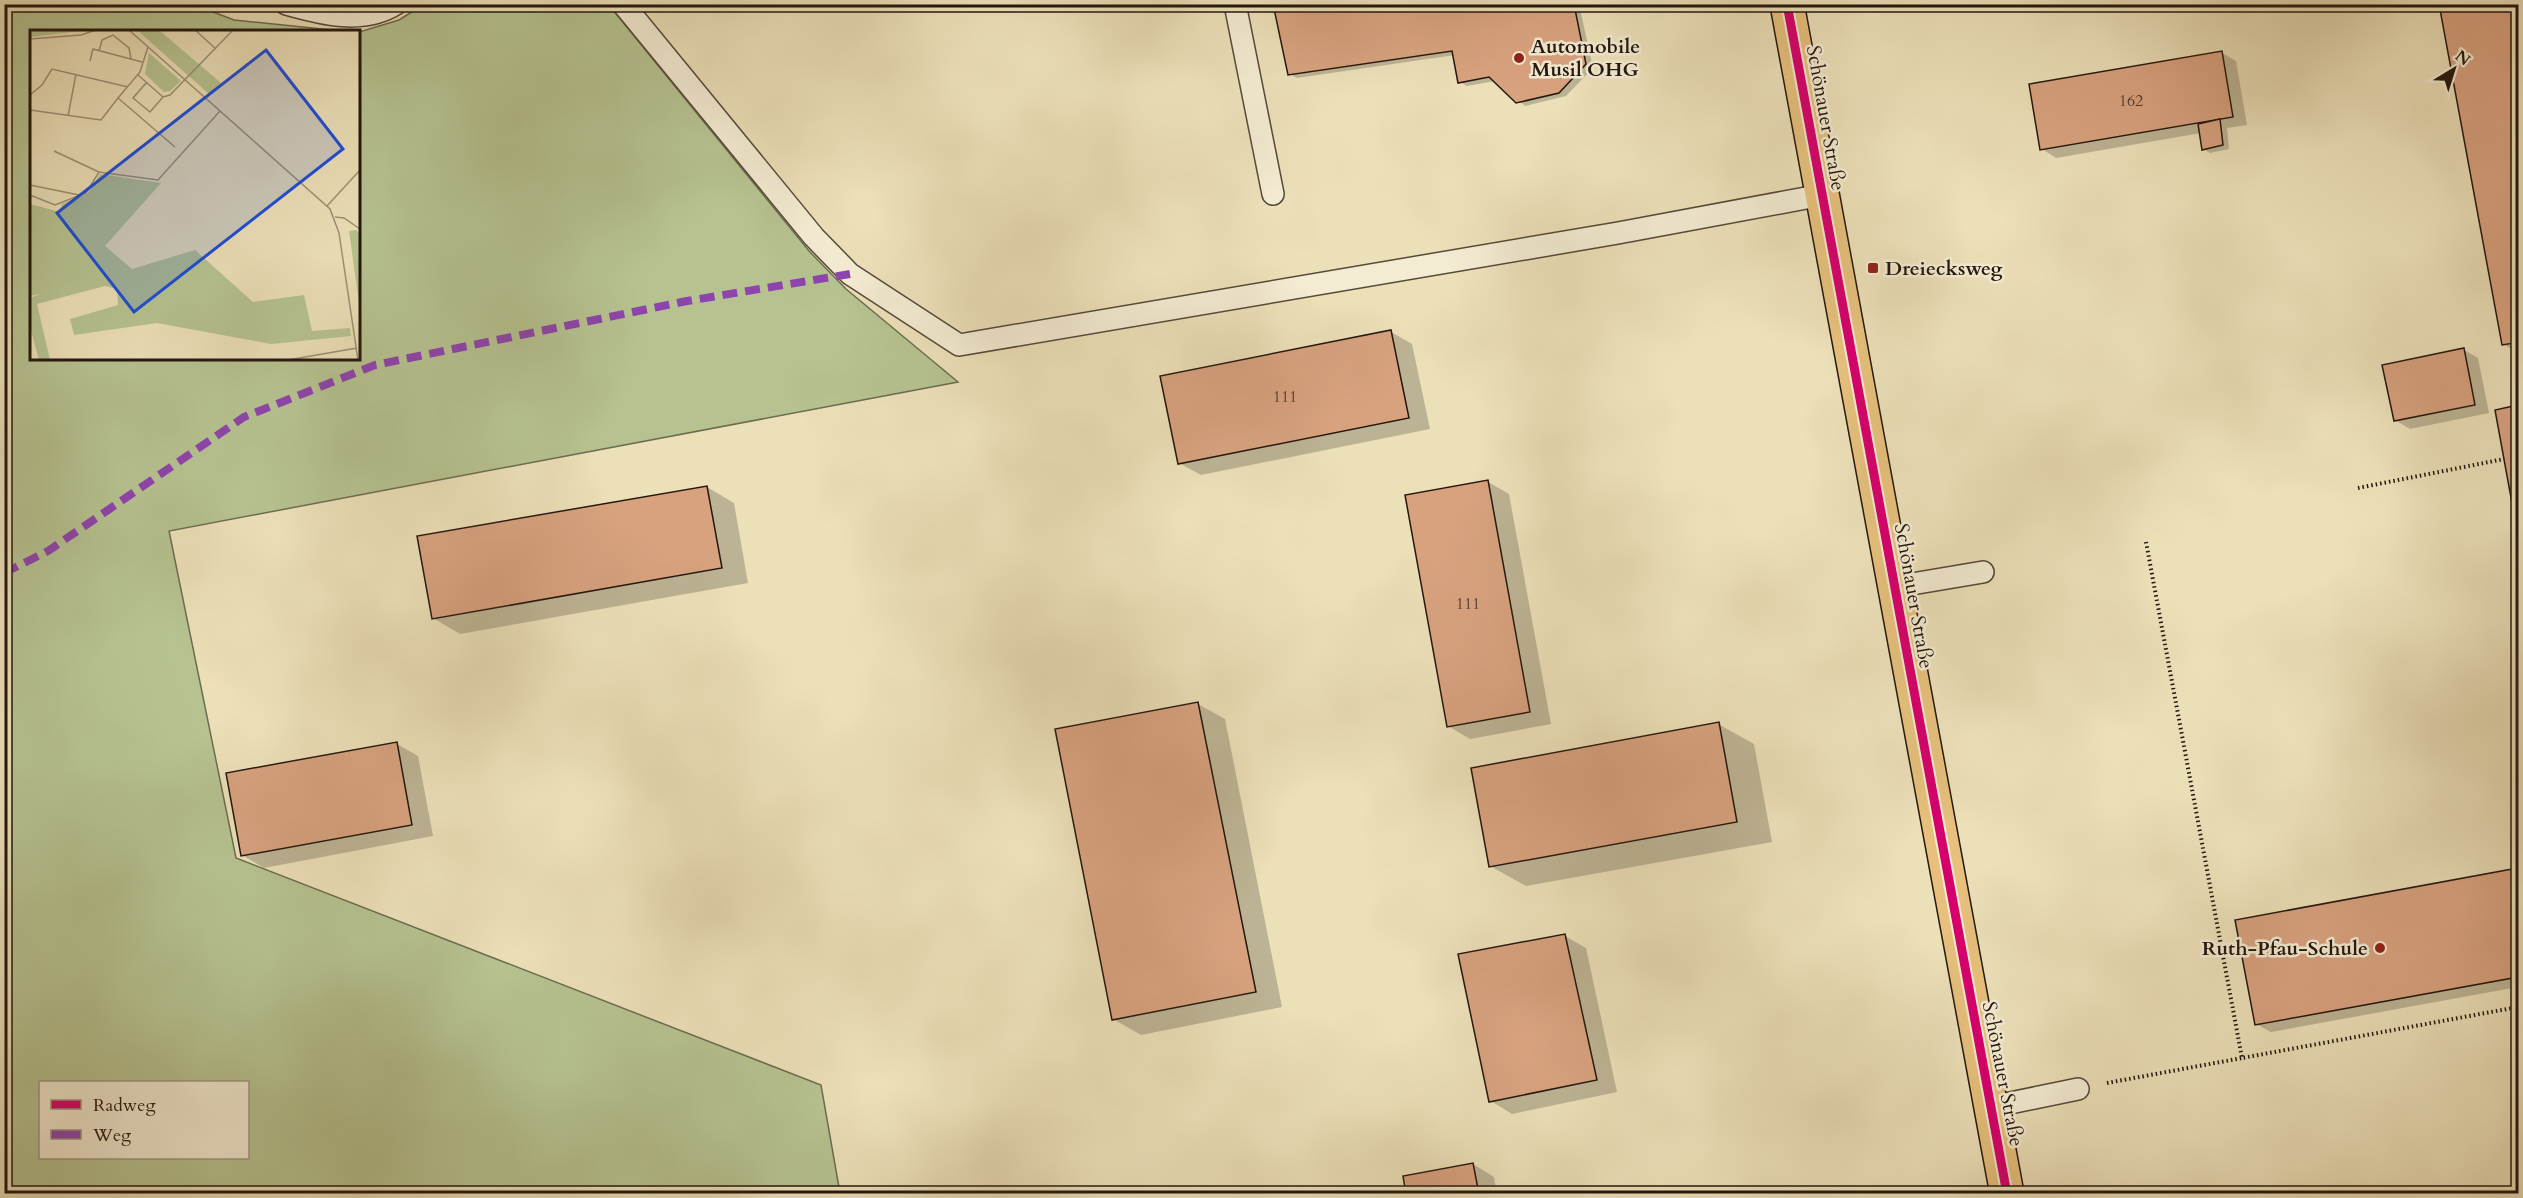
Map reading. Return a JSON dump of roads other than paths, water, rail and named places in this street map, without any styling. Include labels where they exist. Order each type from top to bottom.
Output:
[{"type":"main road","name":"Schönauer Straße","points":[[1787,4],[2007,1194]]},
{"type":"lane","points":[[287,5],[336,16],[381,13],[396,4]]},
{"type":"lane","points":[[623,4],[813,237],[843,267],[958,345],[1607,235],[1822,195]]},
{"type":"lane","points":[[1235,4],[1273,194]]},
{"type":"lane","points":[[1894,586],[1983,572]]},
{"type":"lane","points":[[1991,1107],[2078,1089]]},
{"type":"place","name":"Automobile Musil OHG","points":[[1519,58]]},
{"type":"place","name":"Dreiecksweg","points":[[1873,268]]},
{"type":"place","name":"Ruth-Pfau-Schule","points":[[2380,948]]}]
